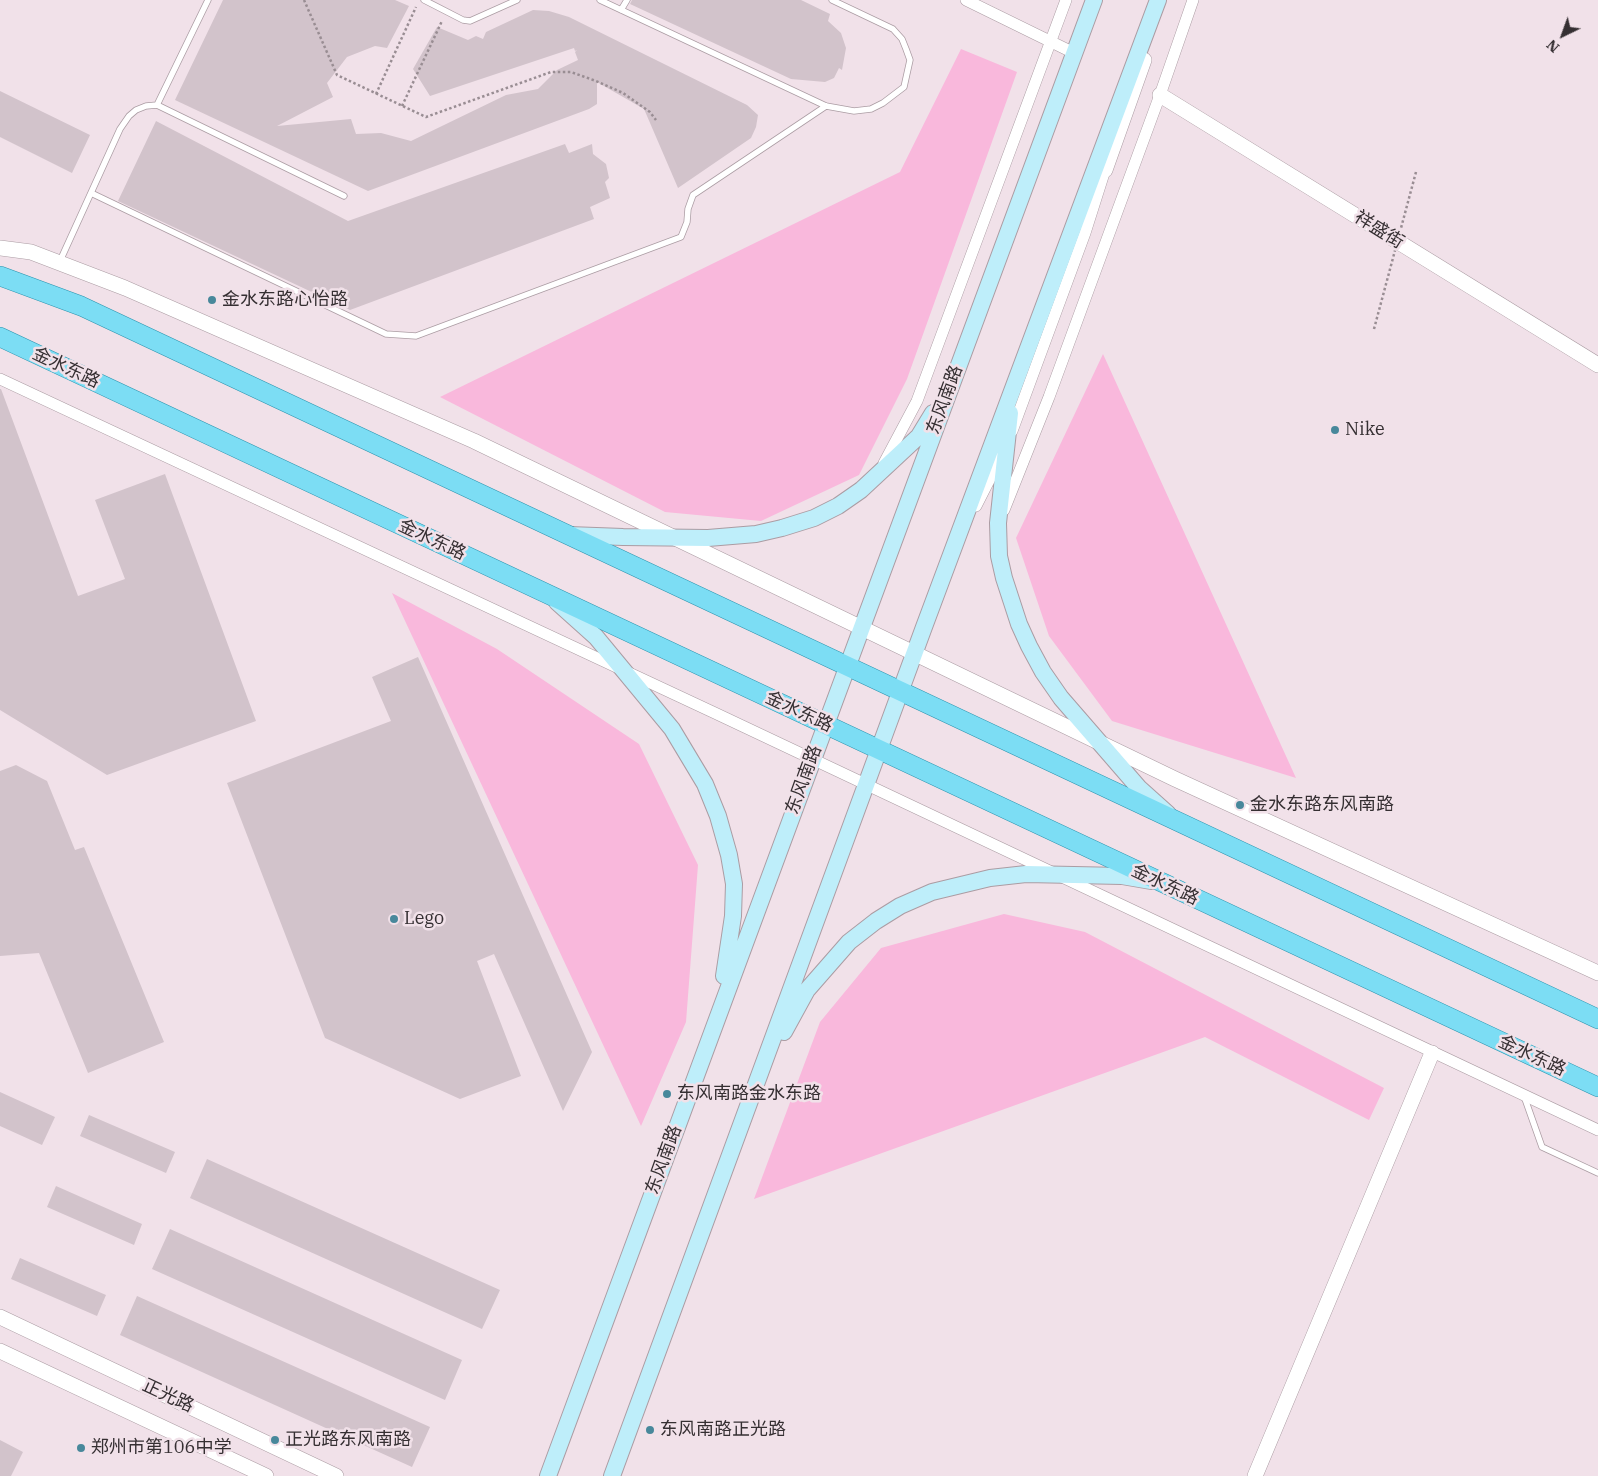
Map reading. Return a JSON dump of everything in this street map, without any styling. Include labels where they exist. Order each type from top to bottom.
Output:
[{"type":"main road","name":"东风南路","points":[[548,1476],[1094,0]]},
{"type":"main road","points":[[612,1476],[900,690],[1158,0]]},
{"type":"main road","points":[[0,276],[81,306],[1598,1019]]},
{"type":"main road","name":"金水东路","points":[[0,337],[1598,1086]]},
{"type":"main road","points":[[568,534],[708,538],[756,534],[814,518],[838,506],[861,490],[919,436],[950,386]]},
{"type":"main road","points":[[1012,390],[998,523],[999,556],[1019,624],[1028,646],[1061,698],[1139,788],[1174,819]]},
{"type":"main road","points":[[550,596],[596,637],[672,729],[705,784],[718,816],[727,847],[734,884],[720,1008]]},
{"type":"main road","points":[[755,1087],[807,990],[849,942],[876,921],[900,906],[932,892],[990,878],[1026,874],[1122,876],[1160,882]]},
{"type":"street","points":[[966,0],[1074,53]]},
{"type":"street","points":[[878,475],[917,401],[1066,0]]},
{"type":"street","points":[[950,556],[1007,445],[1086,233],[1105,170],[1165,0]]},
{"type":"street","points":[[998,523],[1049,397],[1160,96],[1193,0]]},
{"type":"street","name":"祥盛街","points":[[1160,96],[1598,365]]},
{"type":"street","points":[[0,248],[31,252],[125,288],[474,441],[1098,742],[1598,973]]},
{"type":"street","points":[[0,378],[1598,1130]]},
{"type":"street","points":[[1255,1476],[1432,1053]]},
{"type":"street","name":"正光路","points":[[0,1317],[336,1476]]},
{"type":"street","name":"正光路","points":[[0,1351],[266,1476]]},
{"type":"lane","points":[[157,105],[208,0]]},
{"type":"lane","points":[[424,0],[463,20],[470,21],[517,0]]},
{"type":"lane","points":[[600,0],[826,106],[854,111],[870,109],[883,103],[904,87],[910,60],[902,39],[893,29],[832,0]]},
{"type":"lane","points":[[621,10],[627,0]]},
{"type":"lane","points":[[59,263],[120,129],[129,116],[136,110],[146,106],[157,105],[344,196]]},
{"type":"lane","points":[[91,193],[386,334],[416,336],[681,237],[687,222],[688,209],[693,196],[826,106]]},
{"type":"lane","points":[[1524,1096],[1542,1147],[1598,1173]]},
{"type":"path","points":[[304,0],[337,75],[426,117],[551,72],[570,72],[596,80],[623,93],[650,112],[656,120]]},
{"type":"path","points":[[376,94],[419,0]]},
{"type":"path","points":[[402,106],[446,11]]},
{"type":"path","points":[[1374,329],[1416,172]]},
{"type":"shaded area","points":[[961,49],[1017,72],[907,379],[859,475],[761,521],[665,512],[440,397],[900,172]]},
{"type":"shaded area","points":[[1103,354],[1296,778],[1112,721],[1049,636],[1016,538]]},
{"type":"shaded area","points":[[392,593],[497,649],[639,744],[698,865],[686,1022],[641,1126]]},
{"type":"shaded area","points":[[1004,914],[1085,932],[1384,1088],[1369,1120],[1205,1037],[754,1199],[820,1022],[881,948]]},
{"type":"building","points":[[223,0],[395,0],[409,6],[387,48],[375,46],[347,57],[327,83],[333,97],[277,126],[351,119],[356,134],[381,133],[411,141],[506,95],[538,89],[557,70],[578,60],[575,52],[577,50],[575,51],[574,48],[430,96],[413,69],[437,27],[468,40],[476,36],[483,39],[486,32],[533,10],[549,11],[569,17],[747,105],[758,115],[756,127],[751,138],[678,188],[644,109],[597,82],[597,104],[589,109],[368,191],[175,100]]},
{"type":"building","points":[[632,0],[801,0],[830,14],[828,21],[841,33],[846,48],[842,70],[839,68],[834,78],[825,82],[791,79],[630,4]]},
{"type":"building","points":[[0,91],[90,135],[72,173],[0,137]]},
{"type":"building","points":[[156,121],[348,221],[565,144],[569,153],[592,144],[593,154],[606,164],[609,178],[605,182],[610,198],[590,207],[594,219],[350,310],[118,201]]},
{"type":"building","points":[[0,389],[78,596],[125,579],[95,500],[165,474],[256,721],[107,775],[0,710]]},
{"type":"building","points":[[418,657],[592,1052],[563,1111],[494,954],[477,961],[521,1076],[460,1099],[325,1038],[227,783],[391,721],[372,677]]},
{"type":"building","points":[[16,765],[47,781],[75,850],[84,847],[164,1042],[88,1073],[39,953],[0,956],[0,771]]},
{"type":"building","points":[[0,1092],[55,1117],[42,1145],[0,1126]]},
{"type":"building","points":[[89,1115],[175,1152],[166,1173],[80,1136]]},
{"type":"building","points":[[207,1159],[500,1290],[482,1329],[190,1198]]},
{"type":"building","points":[[56,1186],[142,1224],[134,1245],[47,1207]]},
{"type":"building","points":[[170,1229],[462,1360],[445,1400],[152,1269]]},
{"type":"building","points":[[20,1258],[106,1295],[97,1316],[11,1279]]},
{"type":"building","points":[[137,1296],[430,1427],[412,1467],[120,1335]]},
{"type":"building","points":[[0,1440],[23,1452],[11,1476],[0,1476]]},
{"type":"place","name":"金水东路心怡路","points":[[212,300]]},
{"type":"place","name":"Nike","points":[[1335,430]]},
{"type":"place","name":"金水东路东风南路","points":[[1240,805]]},
{"type":"place","name":"Lego","points":[[394,919]]},
{"type":"place","name":"东风南路金水东路","points":[[667,1094]]},
{"type":"place","name":"东风南路正光路","points":[[650,1430]]},
{"type":"place","name":"正光路东风南路","points":[[275,1440]]},
{"type":"place","name":"郑州市第106中学","points":[[81,1448]]}]
